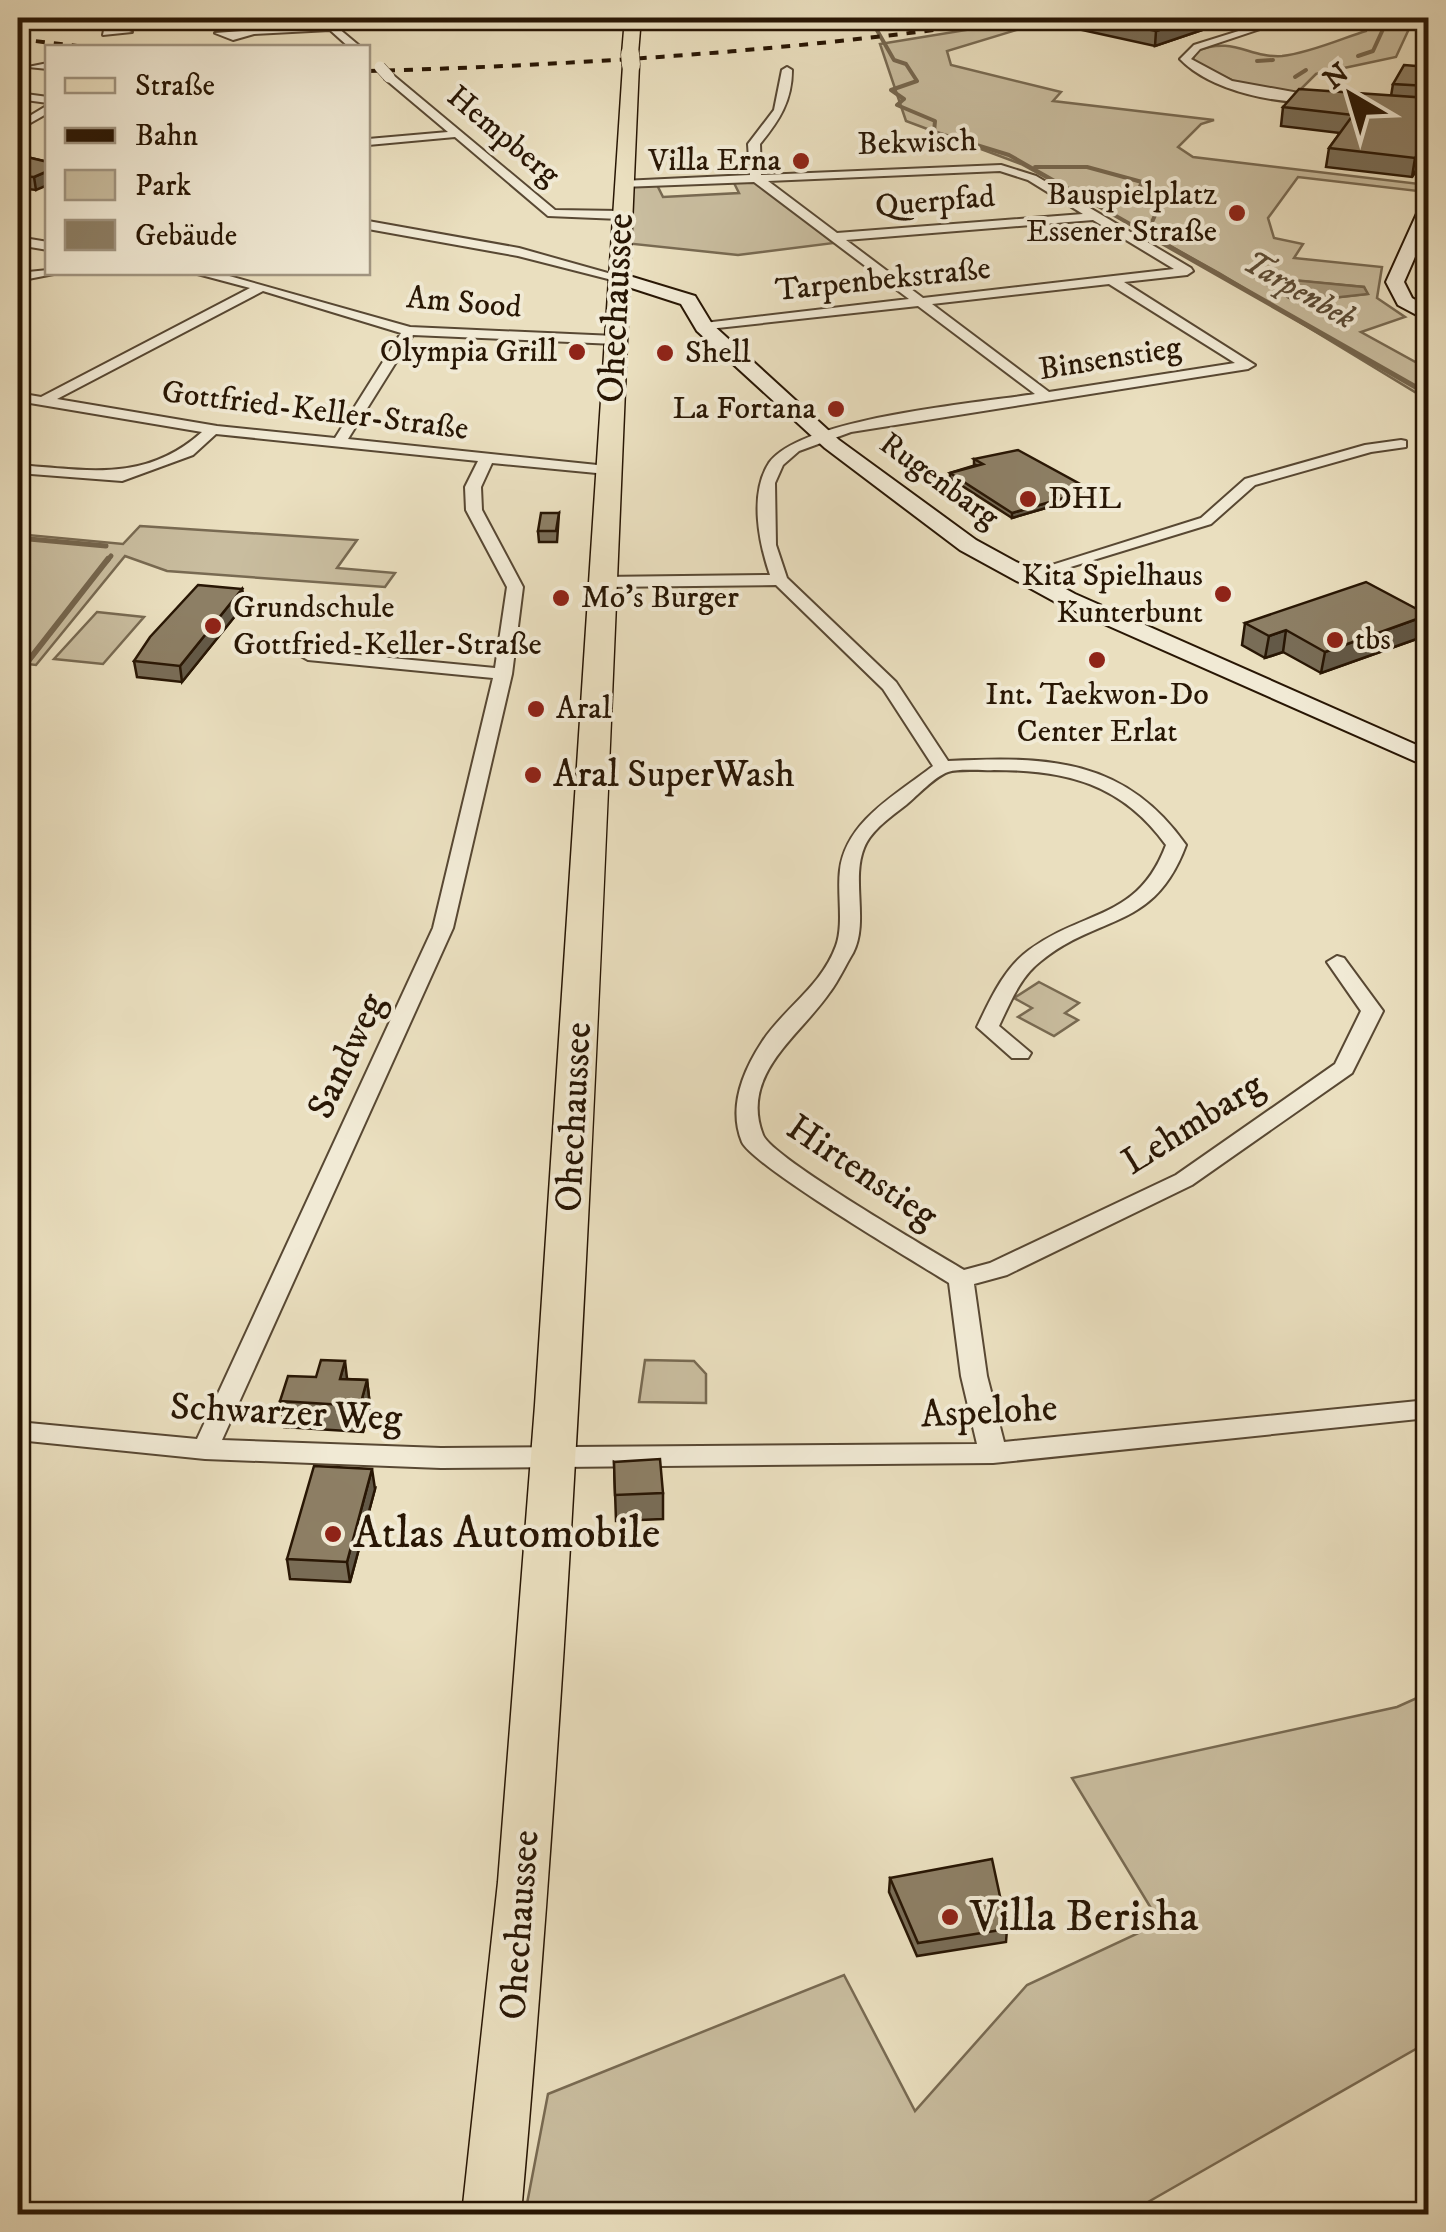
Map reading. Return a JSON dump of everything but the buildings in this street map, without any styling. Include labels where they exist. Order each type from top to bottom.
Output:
[{"type":"main road","name":"Ohechaussee","points":[[491,2214],[524,1882],[579,1024],[616,277],[633,18]]},
{"type":"street","points":[[18,20],[36,18]]},
{"type":"street","points":[[83,18],[112,30]]},
{"type":"street","points":[[321,18],[353,45]]},
{"type":"street","points":[[1288,18],[1198,47],[1185,58],[1200,70],[1246,88],[1334,101]]},
{"type":"street","points":[[250,32],[332,27]]},
{"type":"street","name":"Hempberg","points":[[370,58],[552,212],[620,215]]},
{"type":"street","points":[[33,67],[45,66]]},
{"type":"street","points":[[787,70],[788,96],[782,112],[754,144],[756,178],[1047,397]]},
{"type":"street","points":[[18,96],[45,100]]},
{"type":"street","points":[[18,128],[45,110]]},
{"type":"street","points":[[370,142],[458,134]]},
{"type":"street","name":"Bekwisch","points":[[622,184],[1001,168],[1032,178],[1187,272]]},
{"type":"street","points":[[1428,209],[1396,282],[1405,302],[1428,315]]},
{"type":"street","name":"Querpfad","points":[[837,237],[1097,216]]},
{"type":"street","points":[[370,225],[519,252],[616,277]]},
{"type":"street","points":[[18,241],[45,246]]},
{"type":"street","name":"Tarpenbekstraße","points":[[704,326],[1187,272]]},
{"type":"street","points":[[18,276],[45,273]]},
{"type":"street","name":"Am Sood","points":[[210,275],[262,286],[409,331],[615,340]]},
{"type":"street","name":"Rugenbarg","points":[[616,277],[676,294],[695,308],[704,326],[822,434],[963,542],[1022,577],[1428,759]]},
{"type":"street","name":"Binsenstieg","points":[[822,434],[1248,365],[1112,281]]},
{"type":"street","points":[[46,400],[262,286]]},
{"type":"street","points":[[338,444],[409,331]]},
{"type":"street","name":"Gottfried-Keller-Straße","points":[[18,397],[213,429],[607,470]]},
{"type":"street","points":[[18,469],[122,478],[188,452],[213,429]]},
{"type":"street","points":[[822,434],[794,448],[777,464],[768,483],[768,546],[780,580],[890,686],[943,768],[1004,762],[1045,765],[1092,776],[1126,792],[1160,820],[1176,845],[1169,872],[1148,898],[1035,955],[1008,986],[988,1026],[1020,1053]]},
{"type":"street","points":[[1022,577],[1206,521],[1250,482],[1370,448],[1401,444]]},
{"type":"street","name":"Sandweg","points":[[204,1449],[443,928],[504,674],[515,587],[474,510],[473,487],[486,460]]},
{"type":"street","points":[[601,582],[780,580]]},
{"type":"street","points":[[308,655],[504,674]]},
{"type":"street","name":"Hirtenstieg","points":[[943,768],[878,818],[856,845],[850,870],[847,944],[821,991],[772,1043],[752,1084],[746,1112],[754,1143],[850,1211],[961,1279]]},
{"type":"street","name":"Lehmbarg","points":[[961,1279],[1045,1248],[1184,1180],[1344,1068],[1372,1010],[1337,962]]},
{"type":"street","points":[[961,1279],[974,1376],[993,1453]]},
{"type":"street","name":"Aspelohe","points":[[551,1456],[993,1453],[1428,1408]]},
{"type":"street","name":"Schwarzer Weg","points":[[18,1431],[204,1449],[441,1458],[551,1456]]},
{"type":"green space","points":[[1056,18],[947,51],[951,65],[1061,92],[1053,101],[1214,120],[1201,124],[1178,147],[1193,157],[1428,185],[1426,192],[1298,177],[1268,218],[1274,238],[1303,244],[1294,258],[1382,267],[1377,298],[1405,317],[1361,332],[1428,369],[1428,400],[1219,273],[1021,164],[906,121],[880,44]],"holes":[[[1256,277],[1364,287],[1367,294],[1296,302]]]},
{"type":"green space","points":[[1370,18],[1414,18],[1396,57],[1316,74],[1294,96],[1238,83],[1192,62],[1196,51],[1209,47],[1231,47],[1270,56],[1305,52],[1366,31]]},
{"type":"green space","points":[[753,180],[834,243],[738,255],[624,243],[628,186],[657,185],[663,197],[739,193],[733,181]]},
{"type":"green space","points":[[140,526],[357,540],[337,568],[395,573],[385,587],[167,571],[125,556],[36,665],[18,663],[18,534],[123,544]]},
{"type":"green space","points":[[97,612],[144,617],[103,664],[54,659]]},
{"type":"green space","points":[[1039,982],[1079,1003],[1065,1013],[1078,1020],[1054,1036],[1018,1017],[1032,1008],[1014,998]]},
{"type":"green space","points":[[645,1360],[694,1361],[706,1374],[706,1403],[639,1402]]},
{"type":"green space","points":[[1428,1693],[1428,2042],[1127,2214],[525,2214],[548,2094],[844,1975],[915,2111],[1027,1985],[1160,1923],[1072,1778],[1397,1707]]},
{"type":"water","points":[[1252,276],[1364,287],[1368,294],[1296,302]]},
{"type":"waterway","name":"Tarpenbek","points":[[870,18],[894,60],[906,64],[917,81],[891,90],[904,99],[897,105],[935,121],[934,132],[1009,155],[1165,244]]},
{"type":"waterway","points":[[1358,56],[1373,51],[1384,27]]},
{"type":"waterway","points":[[1257,61],[1273,60]]},
{"type":"waterway","points":[[1295,77],[1306,70]]},
{"type":"waterway","points":[[1035,167],[1087,167],[1142,182],[1136,195],[1160,204],[1148,231]]},
{"type":"waterway","name":"Tarpenbek","points":[[1161,242],[1428,394]]},
{"type":"waterway","points":[[18,538],[106,546]]},
{"type":"waterway","points":[[106,562],[111,556]]},
{"type":"waterway","points":[[18,674],[108,559]]},
{"type":"railway","points":[[370,71],[695,54],[1021,18]]},
{"type":"railway","points":[[18,39],[69,45]]},
{"type":"place","name":"Villa Erna","points":[[801,161]]},
{"type":"place","name":"Bauspielplatz Essener Straße","points":[[1237,213]]},
{"type":"place","name":"Olympia Grill","points":[[577,352]]},
{"type":"place","name":"Shell","points":[[665,353]]},
{"type":"place","name":"La Fortana","points":[[836,409]]},
{"type":"place","name":"DHL","points":[[1028,499]]},
{"type":"place","name":"Kita Spielhaus Kunterbunt","points":[[1223,594]]},
{"type":"place","name":"Mo's Burger","points":[[561,598]]},
{"type":"place","name":"Grundschule Gottfried-Keller-Straße","points":[[213,626]]},
{"type":"place","name":"tbs","points":[[1335,640]]},
{"type":"place","name":"Int. Taekwon-Do Center Erlat","points":[[1097,660]]},
{"type":"place","name":"Aral","points":[[536,709]]},
{"type":"place","name":"Aral SuperWash","points":[[533,775]]},
{"type":"place","name":"Atlas Automobile","points":[[333,1534]]},
{"type":"place","name":"Villa Berisha","points":[[950,1917]]}]
